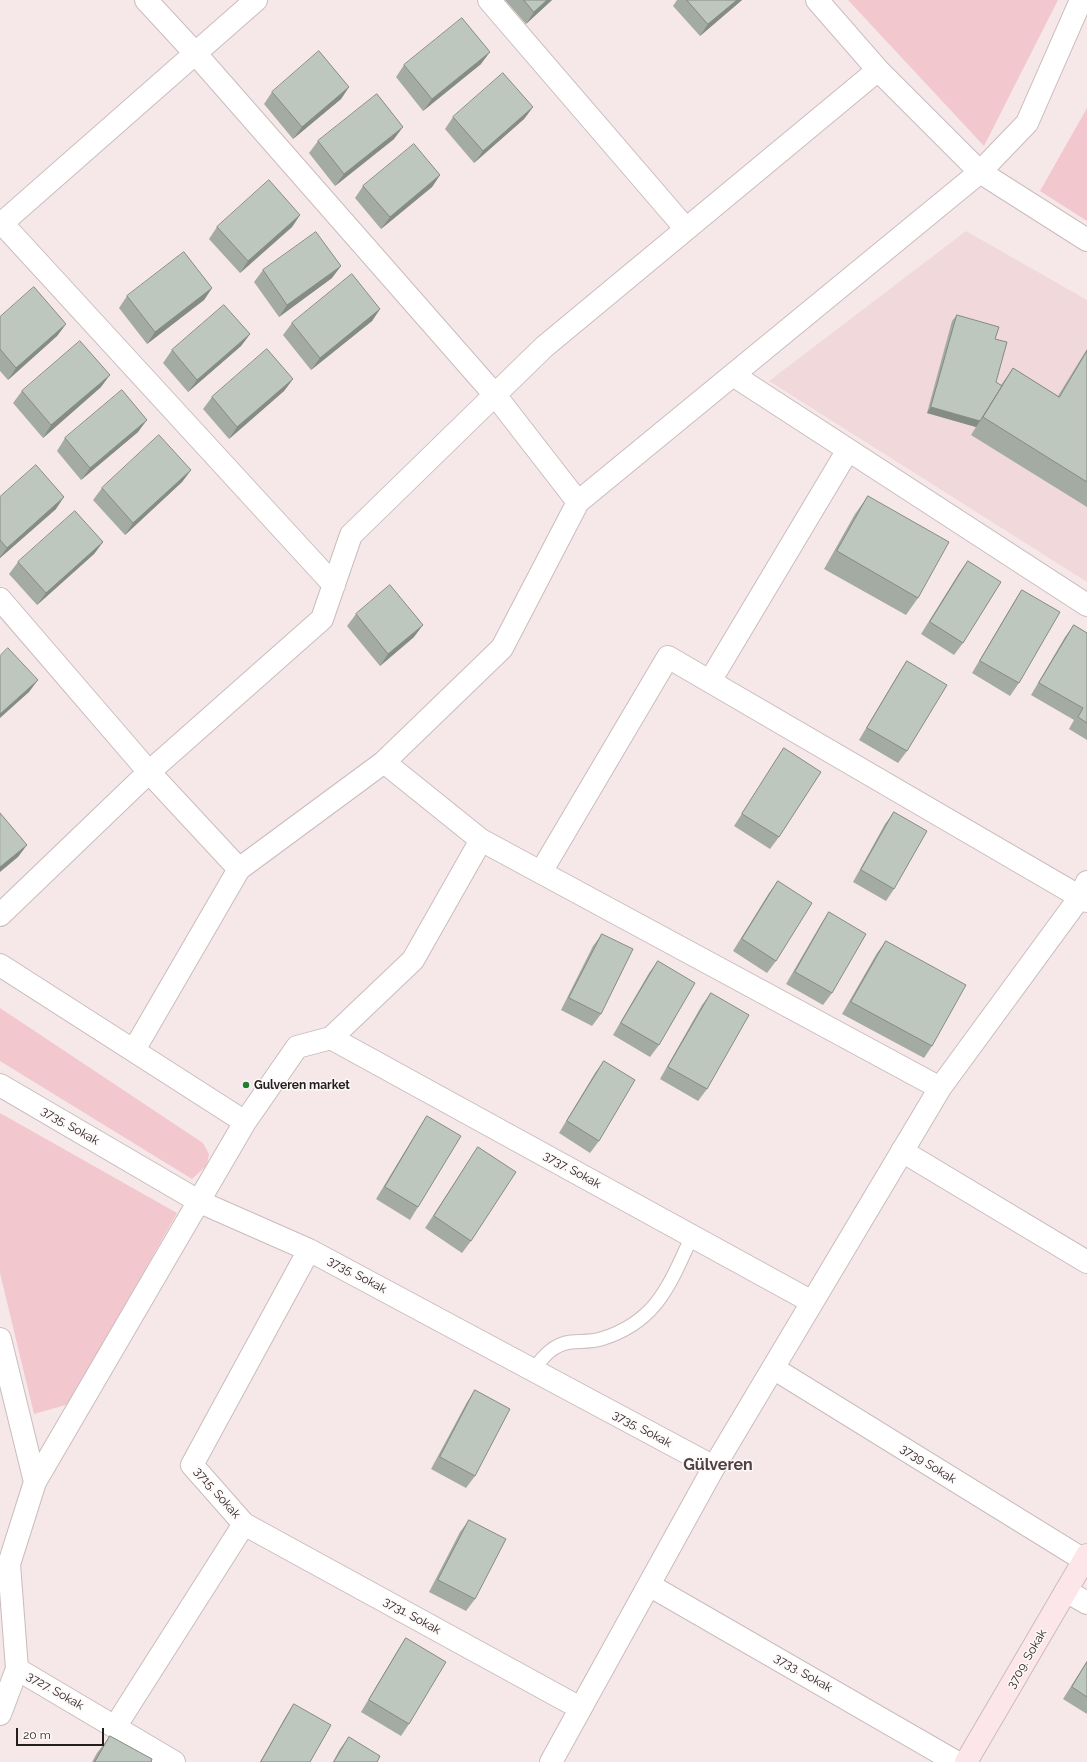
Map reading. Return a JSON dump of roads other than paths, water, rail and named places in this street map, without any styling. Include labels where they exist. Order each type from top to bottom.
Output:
[{"type":"street","points":[[146,0],[195,53],[495,395],[578,502]]},
{"type":"street","points":[[256,0],[1,223],[334,585]]},
{"type":"street","points":[[489,0],[686,229]]},
{"type":"street","points":[[817,0],[878,70],[980,172],[1087,240]]},
{"type":"street","points":[[134,1050],[239,869],[384,762],[502,648],[578,502],[980,172],[1027,123],[1081,0]]},
{"type":"street","points":[[0,915],[148,772],[322,619],[351,535],[544,347],[878,70]]},
{"type":"street","points":[[733,375],[1087,605]]},
{"type":"street","points":[[710,681],[848,450]]},
{"type":"street","points":[[0,599],[148,772],[239,869]]},
{"type":"street","points":[[541,872],[668,657],[1085,893],[940,1088],[714,1467],[551,1762]]},
{"type":"street","points":[[384,762],[481,840],[940,1088]]},
{"type":"street","points":[[0,1714],[17,1669],[5,1563],[36,1482],[200,1202],[244,1122],[297,1047],[331,1038],[412,960],[481,840]]},
{"type":"street","points":[[0,964],[244,1122]]},
{"type":"street","name":"3737. Sokak","points":[[331,1038],[812,1302]]},
{"type":"street","name":"3735. Sokak","points":[[0,1085],[200,1202],[309,1250],[714,1467]]},
{"type":"street","points":[[902,1150],[1087,1262]]},
{"type":"street","name":"3715. Sokak","points":[[115,1727],[244,1524],[192,1465],[309,1250]]},
{"type":"street","points":[[0,1339],[36,1482]]},
{"type":"street","name":"3739 Sokak","points":[[773,1368],[1086,1558]]},
{"type":"street","name":"3731. Sokak","points":[[244,1524],[580,1708]]},
{"type":"street","name":"3709. Sokak","points":[[966,1762],[1086,1558]]},
{"type":"street","name":"3733. Sokak","points":[[649,1585],[956,1762]]},
{"type":"street","points":[[1066,1592],[1087,1603]]},
{"type":"street","name":"3727. Sokak","points":[[17,1669],[174,1762]]},
{"type":"lane","points":[[533,1370],[547,1352],[554,1347],[571,1342],[600,1339],[618,1333],[633,1325],[647,1314],[669,1287],[692,1236]]},
{"type":"place","name":"Gulveren market","points":[[246,1085]]},
{"type":"district","name":"Gülveren","points":[[718,1465]]}]
